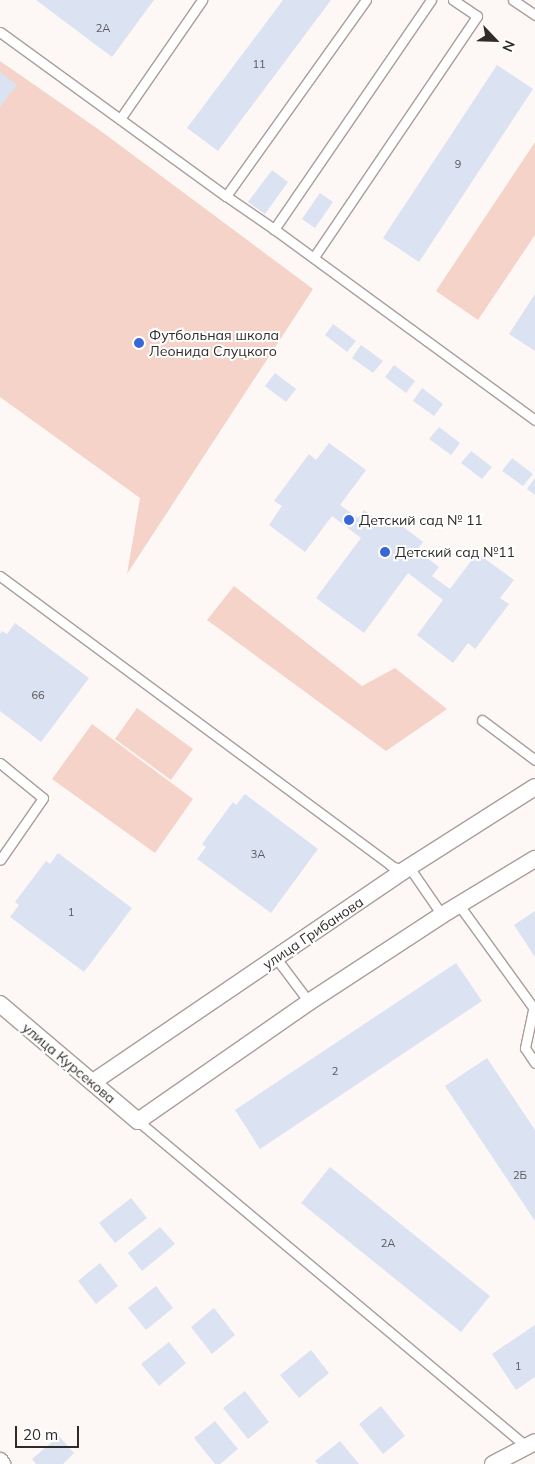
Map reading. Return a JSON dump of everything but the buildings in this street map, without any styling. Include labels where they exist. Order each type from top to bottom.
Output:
[{"type":"street","name":"улица Грибанова","points":[[93,1082],[406,869],[535,787]]},
{"type":"street","points":[[138,1121],[309,1002],[442,914],[535,859]]},
{"type":"street","name":"улица Курсекова","points":[[0,1004],[138,1121]]},
{"type":"street","points":[[493,1464],[531,1445]]},
{"type":"lane","points":[[120,118],[202,0]]},
{"type":"lane","points":[[226,196],[366,0]]},
{"type":"lane","points":[[274,229],[432,0]]},
{"type":"lane","points":[[314,257],[477,16],[453,0]]},
{"type":"lane","points":[[514,0],[528,4],[535,16]]},
{"type":"lane","points":[[0,32],[226,196],[314,257],[535,420]]},
{"type":"lane","points":[[0,576],[390,865],[406,869],[442,914]]},
{"type":"lane","points":[[482,720],[535,760]]},
{"type":"lane","points":[[0,763],[43,798],[0,860]]},
{"type":"lane","points":[[459,905],[534,1010],[525,1048],[535,1063]]},
{"type":"lane","points":[[276,958],[309,1002]]},
{"type":"lane","points":[[138,1121],[531,1445]]},
{"type":"shaded area","name":"Футбольная школа Леонида Слуцкого","points":[[0,61],[98,129],[313,289],[127,574],[140,498],[0,397]]},
{"type":"shaded area","points":[[535,142],[535,235],[478,320],[436,291]]},
{"type":"shaded area","points":[[234,586],[362,686],[395,668],[447,709],[386,751],[207,620]]},
{"type":"shaded area","points":[[137,708],[193,749],[171,780],[115,739]]},
{"type":"shaded area","points":[[92,724],[193,799],[155,853],[52,779]]},
{"type":"place","name":"Футбольная школа Леонида Слуцкого","points":[[139,343]]},
{"type":"place","name":"Детский сад № 11","points":[[349,520]]},
{"type":"place","name":"Детский сад №11","points":[[385,552]]}]
